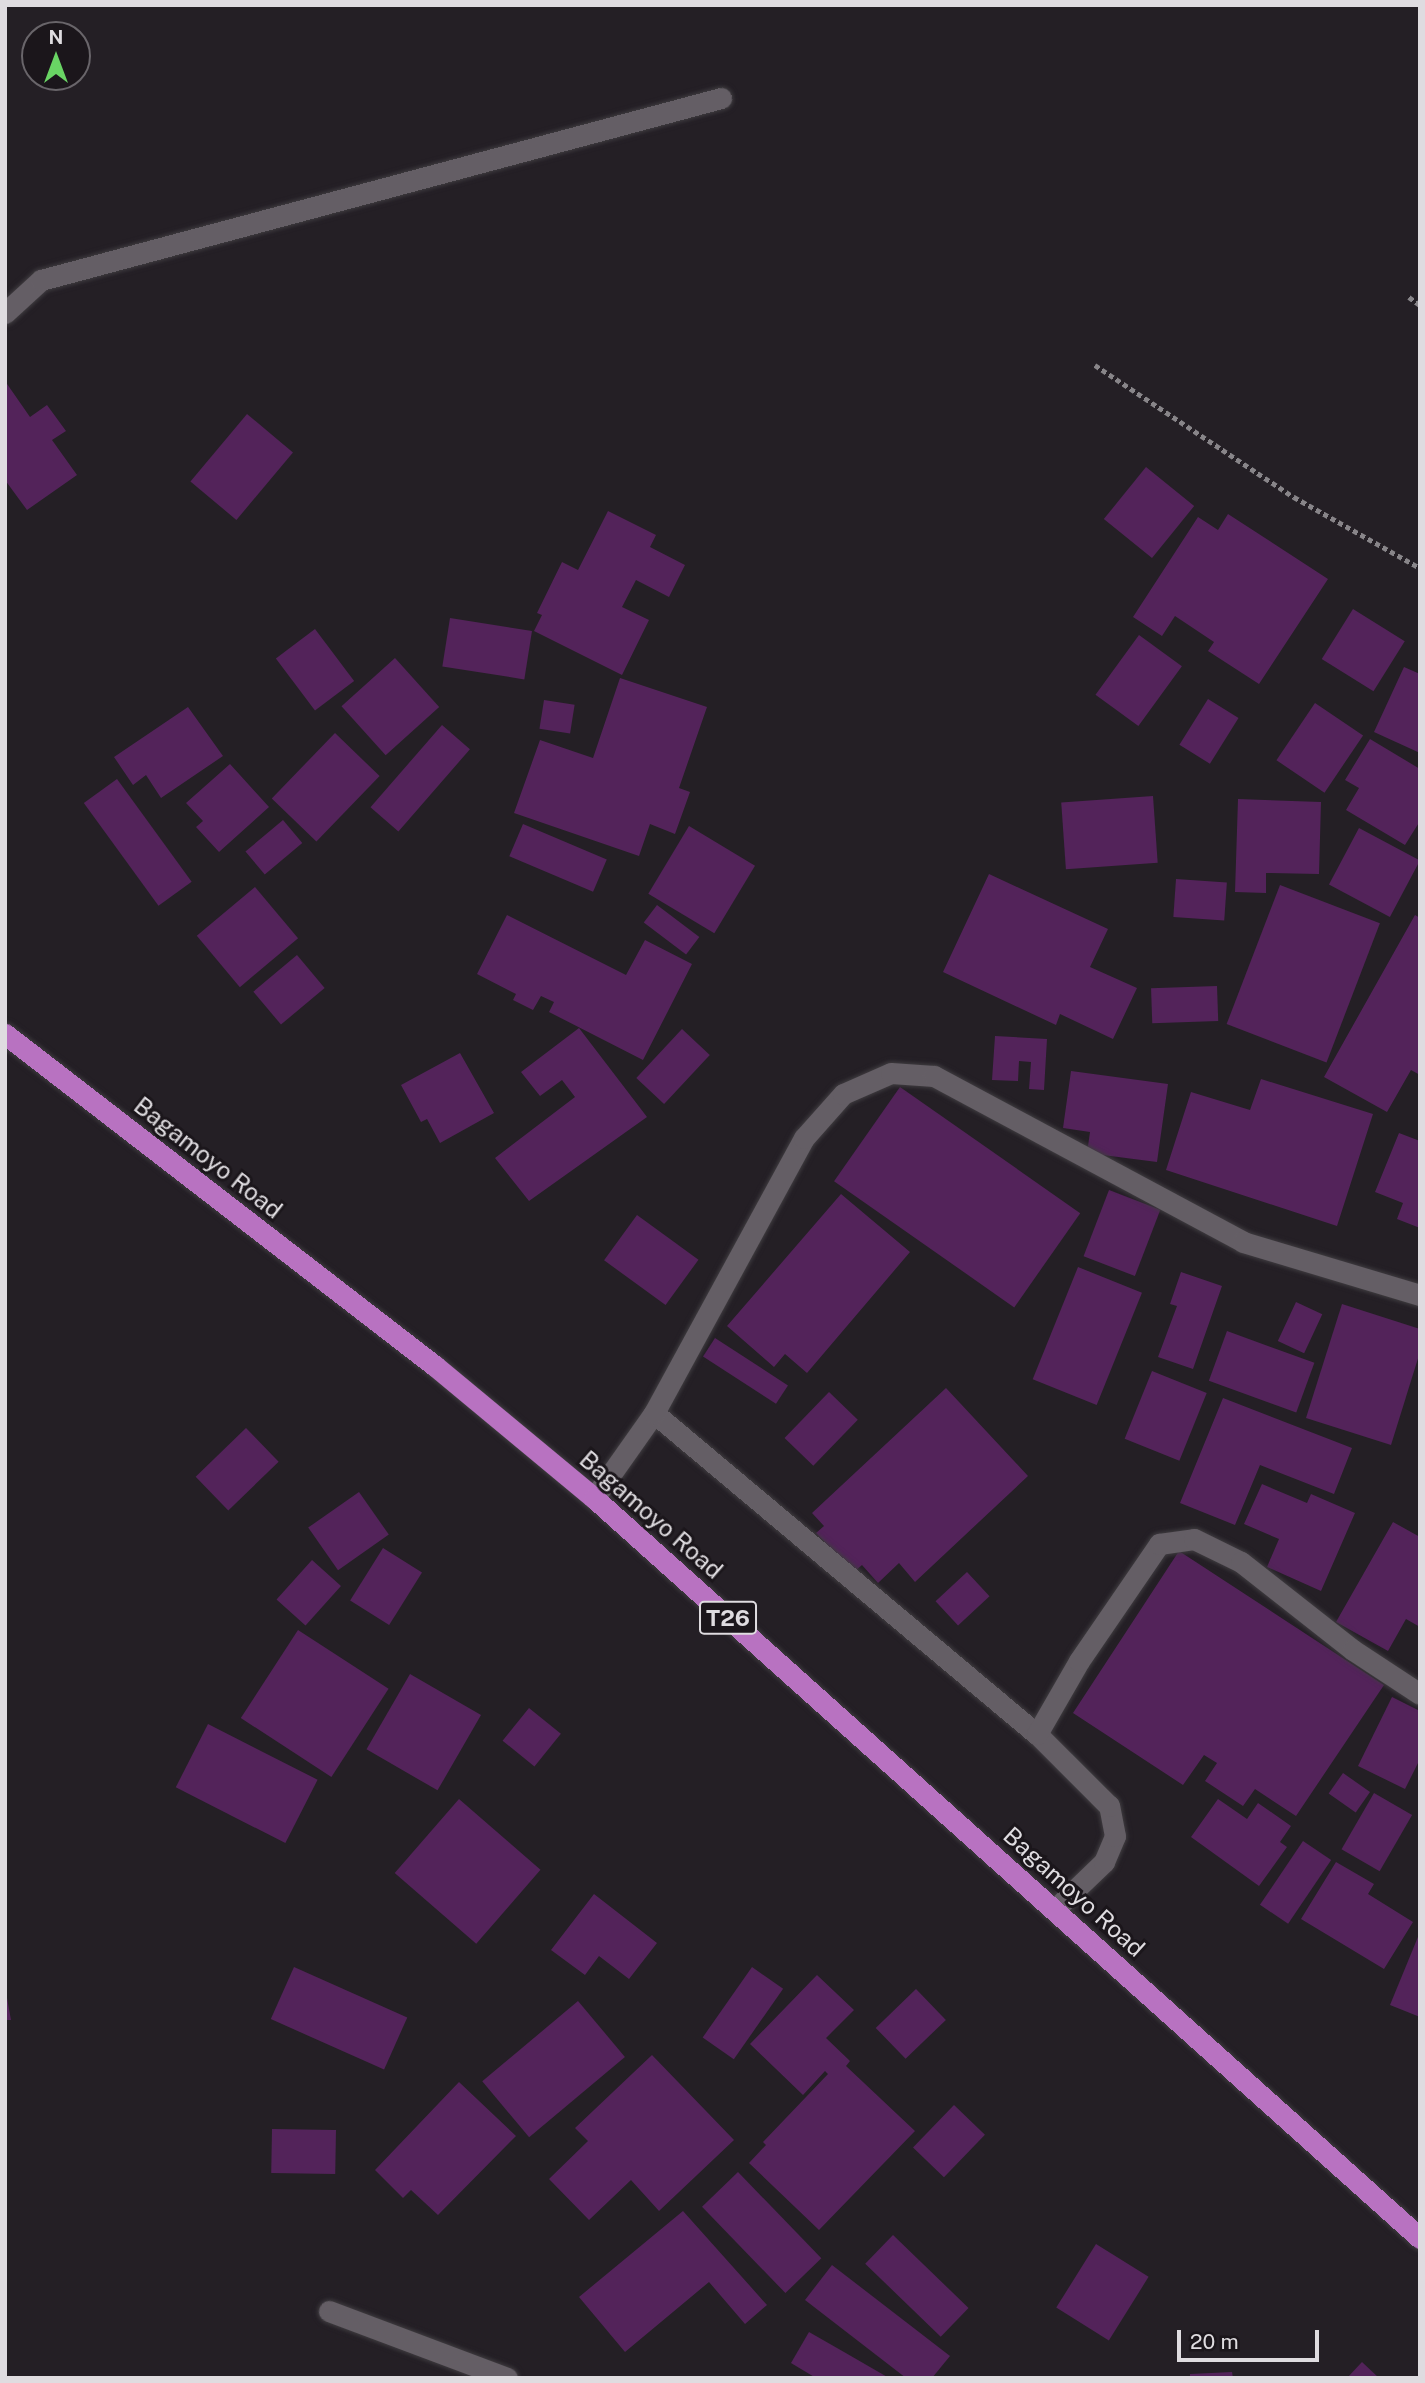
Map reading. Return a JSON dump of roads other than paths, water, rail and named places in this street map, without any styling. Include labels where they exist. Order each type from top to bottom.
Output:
[{"type":"highway","name":"Bagamoyo Road","points":[[5,1034],[435,1366],[594,1498],[1420,2238]]},
{"type":"street","points":[[5,313],[41,280],[720,98]]},
{"type":"street","points":[[594,1498],[654,1413],[804,1138],[843,1094],[891,1073],[934,1076],[1243,1242],[1420,1295]]},
{"type":"street","points":[[654,1413],[1037,1734],[1109,1806],[1115,1836],[1104,1862],[1055,1909]]},
{"type":"street","points":[[1037,1734],[1079,1661],[1159,1544],[1194,1539],[1241,1562],[1353,1650],[1420,1694]]},
{"type":"street","points":[[329,2311],[507,2378]]}]
